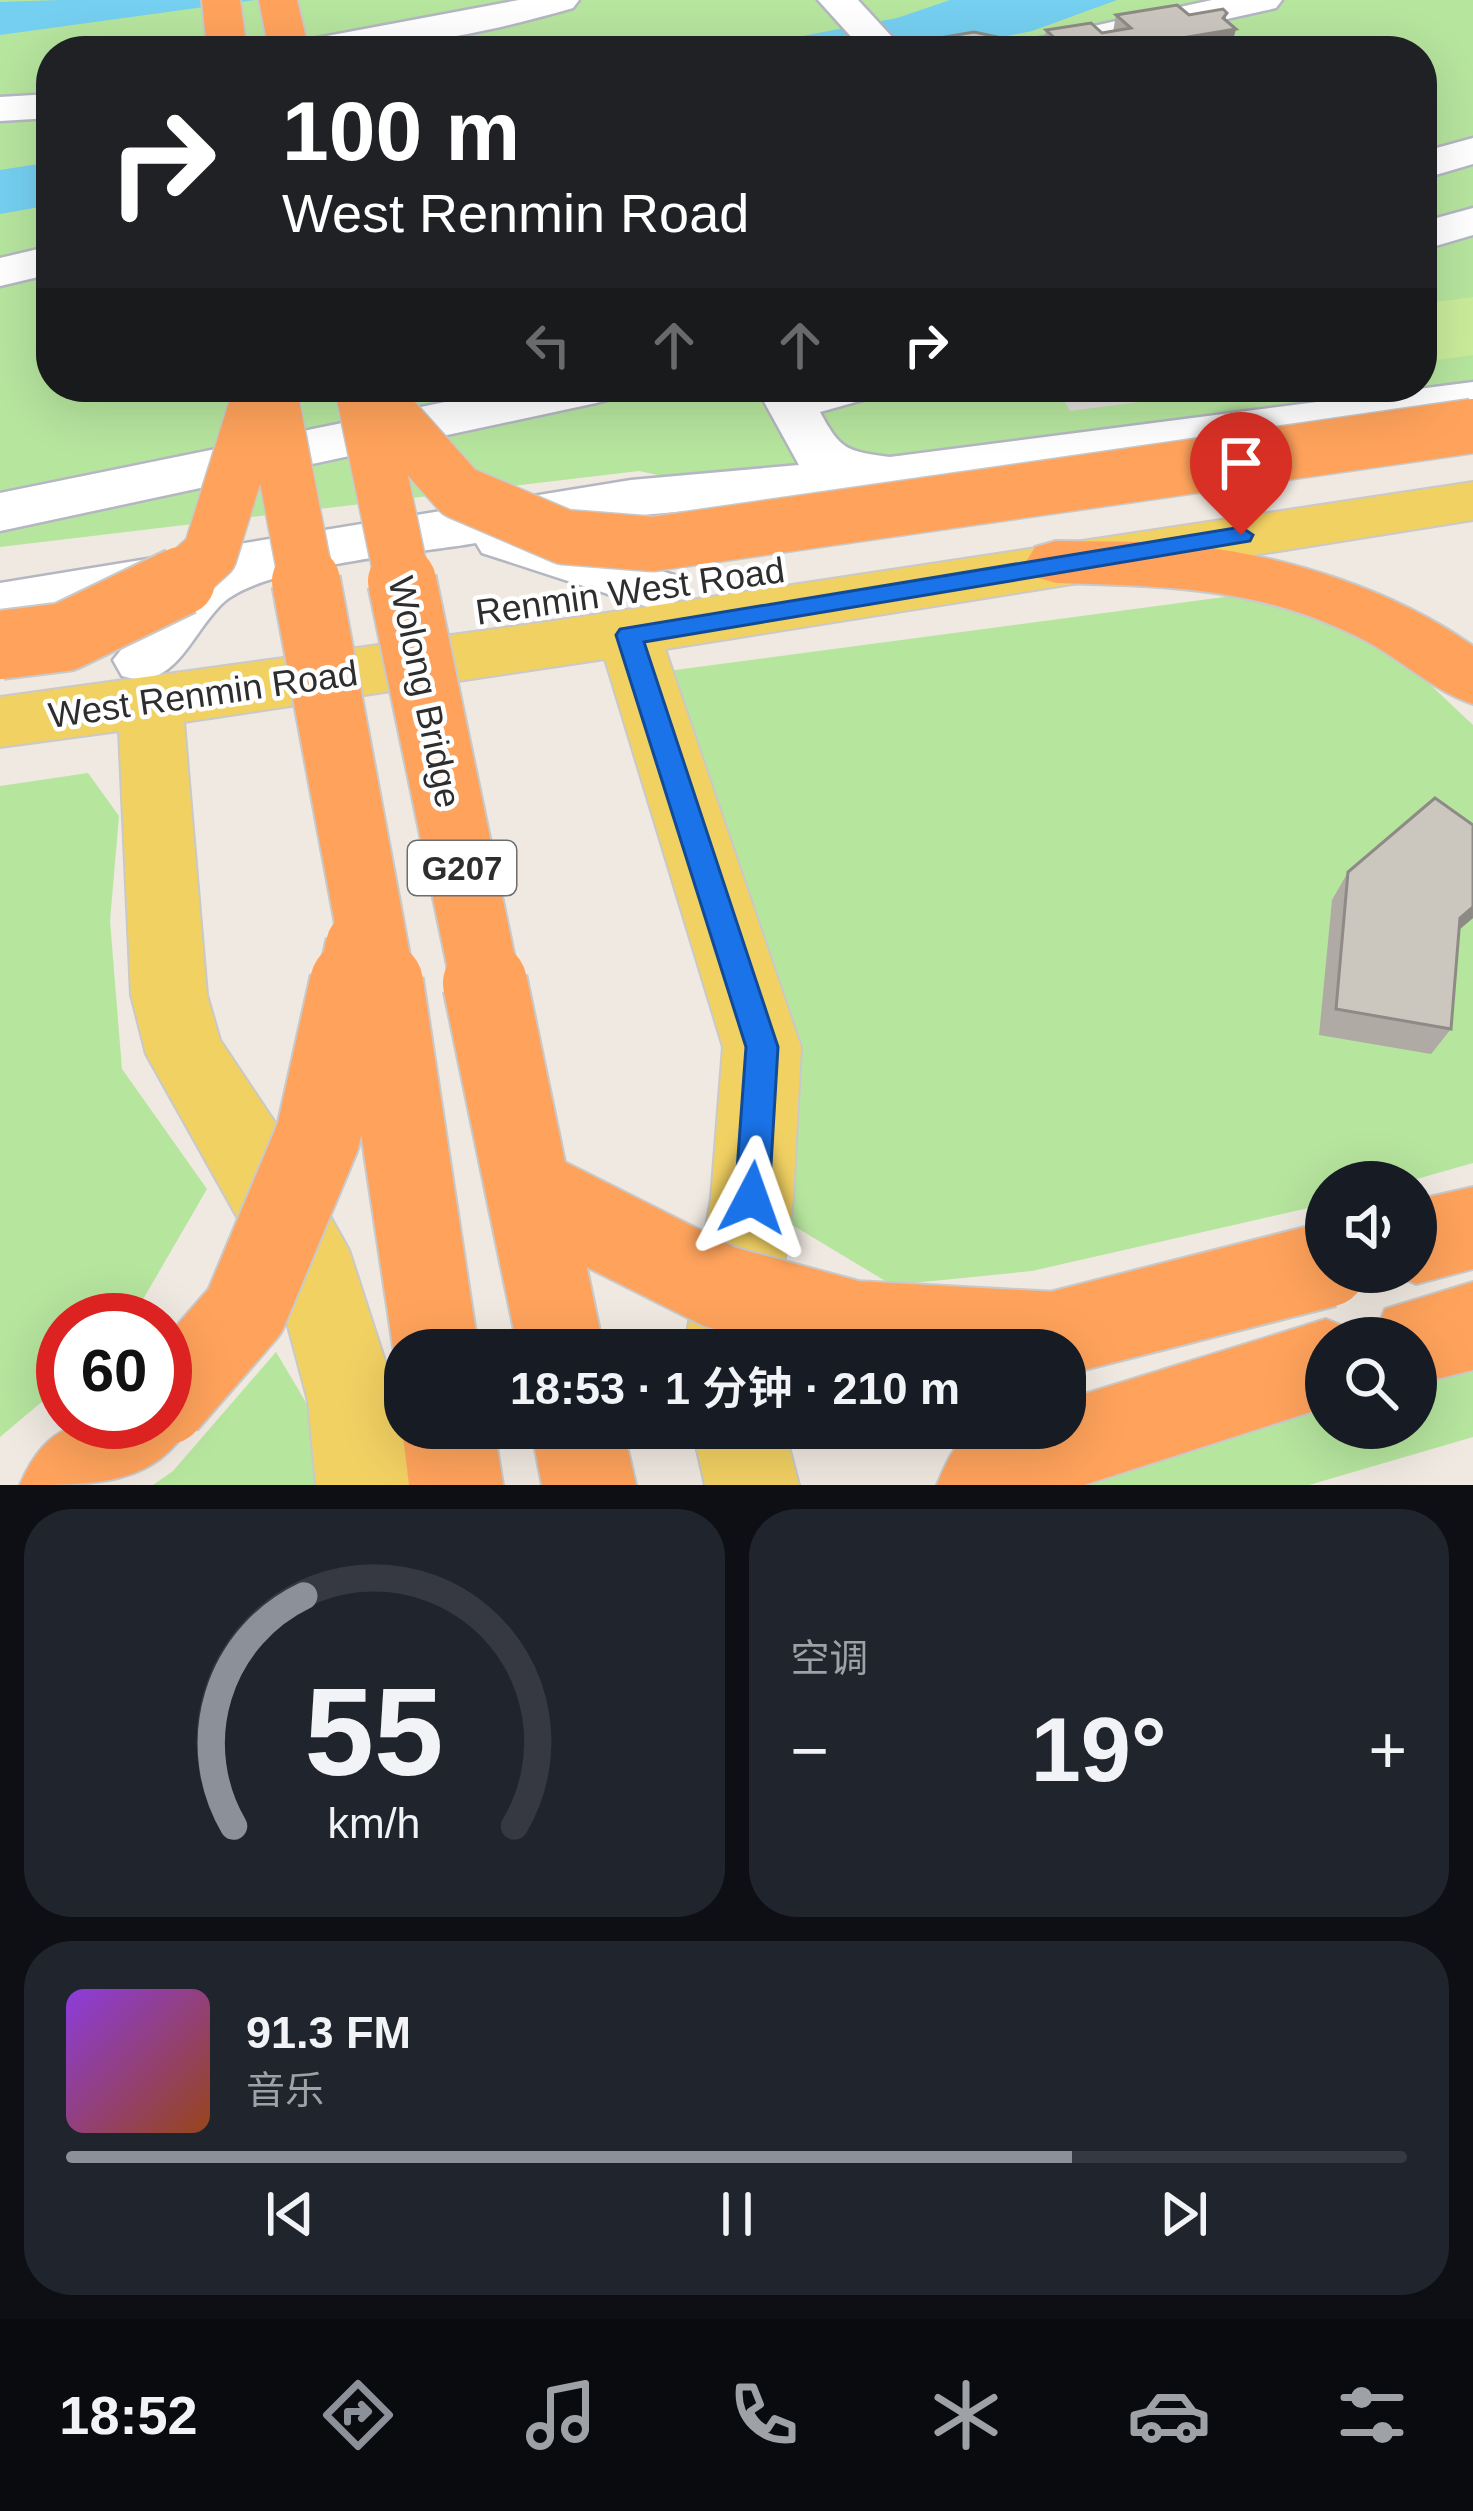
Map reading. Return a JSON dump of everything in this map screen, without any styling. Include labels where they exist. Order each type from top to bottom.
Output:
[{"type":"highway","points":[[221,0],[225,36]]},
{"type":"highway","points":[[278,0],[286,36]]},
{"type":"highway","points":[[0,645],[65,637],[178,584],[211,554],[261,402]]},
{"type":"highway","name":"G207","points":[[269,402],[369,906],[433,1329]]},
{"type":"highway","name":"Wolong Bridge","points":[[367,402],[557,1329]]},
{"type":"highway","points":[[378,402],[459,492],[565,537],[653,544],[1473,426]]},
{"type":"highway","points":[[1055,562],[1209,568],[1326,597],[1441,653],[1473,680]]},
{"type":"highway","points":[[192,1372],[244,1311],[318,1136],[369,906]]},
{"type":"highway","points":[[529,1191],[720,1287],[854,1323],[1055,1334],[1305,1270]]},
{"type":"highway","points":[[1437,1237],[1473,1228]]},
{"type":"highway","points":[[1437,1335],[1473,1326]]},
{"type":"highway","points":[[984,1485],[1003,1465],[1305,1370]]},
{"type":"highway","points":[[67,1485],[112,1449]]},
{"type":"highway","points":[[451,1449],[457,1485]]},
{"type":"highway","points":[[582,1449],[589,1485]]},
{"type":"main road","name":"Renmin West Road","points":[[642,612],[1473,467]]},
{"type":"main road","name":"West Renmin Road","points":[[0,722],[146,682],[642,612],[1055,562],[1473,501]]},
{"type":"main road","points":[[642,612],[762,1047],[752,1198],[731,1329]]},
{"type":"main road","points":[[0,680],[146,682],[169,995],[185,1054],[263,1176],[319,1280],[353,1401],[363,1485]]},
{"type":"main road","points":[[743,1449],[752,1485]]},
{"type":"street","points":[[394,36],[500,17],[560,0]]},
{"type":"street","points":[[844,9],[871,36]]},
{"type":"street","points":[[1120,36],[1265,12]]},
{"type":"street","points":[[0,109],[36,107]]},
{"type":"street","points":[[1437,162],[1473,151]]},
{"type":"street","points":[[1437,232],[1473,221]]},
{"type":"street","points":[[0,272],[36,264]]},
{"type":"street","points":[[0,604],[631,498],[890,475],[1473,398]]},
{"type":"street","points":[[0,512],[524,402]]},
{"type":"street","points":[[794,413],[832,466],[890,475]]},
{"type":"street","points":[[728,490],[778,480],[802,464],[794,413]]},
{"type":"street","points":[[458,526],[642,612]]},
{"type":"street","points":[[146,682],[206,586],[245,563]]},
{"type":"green space","points":[[0,0],[1473,0],[1473,398],[728,490],[639,471],[0,547]]},
{"type":"green space","points":[[1473,297],[1473,355],[1437,360],[1437,302]]},
{"type":"green space","points":[[1247,594],[1386,643],[1473,725],[1473,1163],[1437,1173],[1437,1161],[1305,1161],[1305,1209],[1032,1271],[892,1285],[789,1223],[660,672]]},
{"type":"green space","points":[[88,773],[119,816],[110,921],[122,1069],[207,1189],[147,1293],[36,1293],[36,1407],[0,1437],[0,786]]},
{"type":"green space","points":[[1473,1326],[1473,1437],[1437,1448],[1437,1335]]},
{"type":"green space","points":[[276,1352],[323,1431],[327,1485],[153,1485],[173,1471]]},
{"type":"green space","points":[[1305,1370],[1305,1449],[1432,1449],[1309,1485],[984,1485]]},
{"type":"shaded area","points":[[1065,402],[1140,402],[1070,411]]},
{"type":"water","points":[[255,0],[0,35],[0,2]]},
{"type":"water","points":[[950,0],[1117,0],[1008,36],[803,36],[897,18]]},
{"type":"water","points":[[36,164],[36,208],[0,214],[0,170]]},
{"type":"building","points":[[1177,5],[1189,15],[1223,9],[1227,13],[1223,18],[1236,29],[1193,36],[1052,36],[1046,30],[1091,23],[1102,33],[1131,28],[1116,15]]},
{"type":"building","points":[[1435,798],[1473,825],[1473,907],[1460,918],[1451,1029],[1336,1009],[1348,872]]},
{"type":"route","points":[[752,1198],[762,1047],[629,635],[1241,535]]}]
